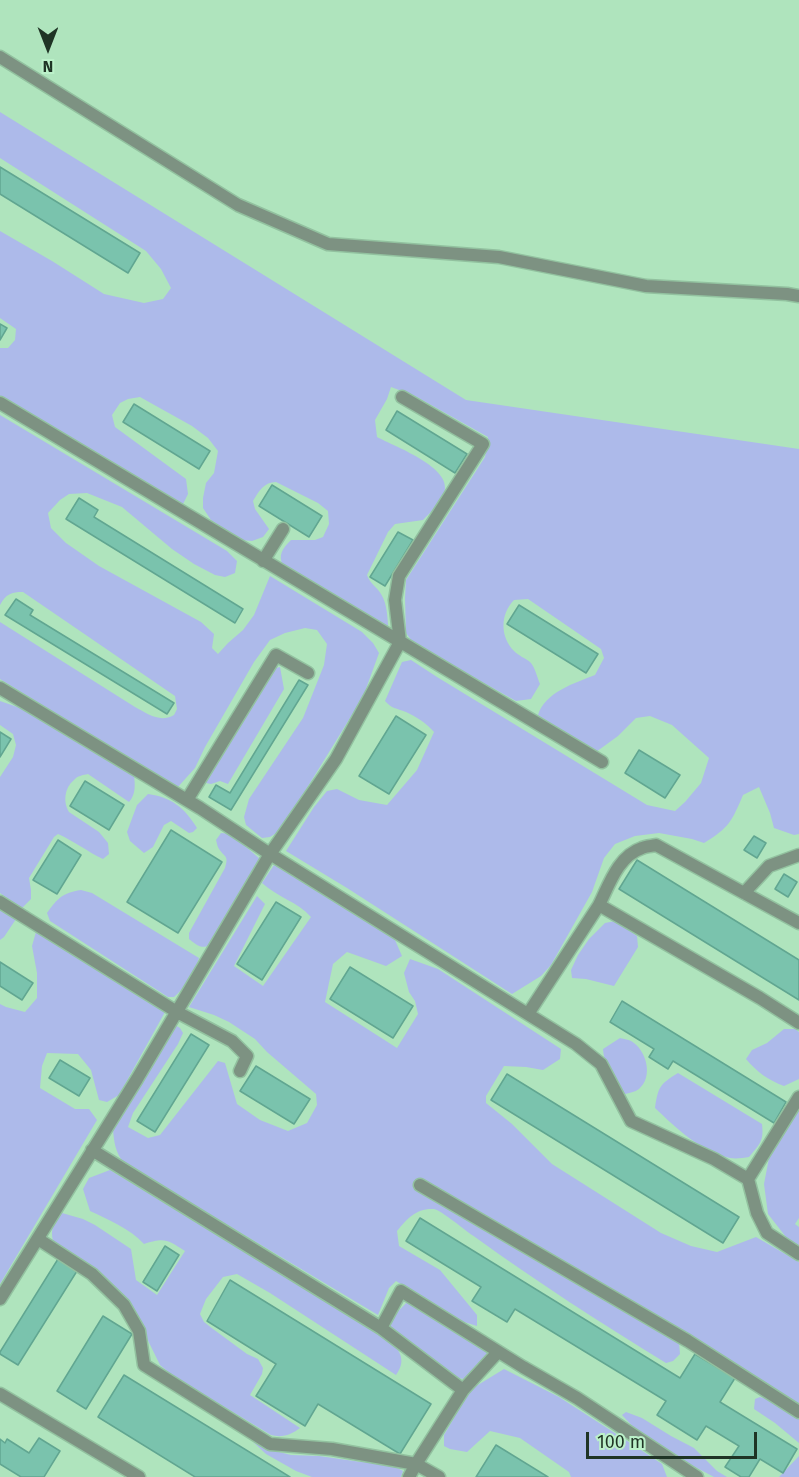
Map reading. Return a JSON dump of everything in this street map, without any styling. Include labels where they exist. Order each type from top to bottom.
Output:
[{"type":"lane","points":[[0,57],[238,205],[328,244],[498,257],[646,286],[799,296]]},
{"type":"lane","points":[[0,1299],[177,1011],[270,854],[336,759],[400,642],[395,600],[399,576],[483,444],[402,397]]},
{"type":"lane","points":[[0,403],[602,762]]},
{"type":"lane","points":[[263,561],[283,529]]},
{"type":"lane","points":[[186,800],[276,655],[308,673]]},
{"type":"lane","points":[[0,688],[186,800],[576,1044],[601,1064],[631,1122],[714,1159],[748,1179],[757,1213],[767,1233],[799,1254]]},
{"type":"lane","points":[[528,1014],[599,905],[617,868],[640,848],[656,845],[799,923]]},
{"type":"lane","points":[[744,893],[770,866],[799,855]]},
{"type":"lane","points":[[0,902],[177,1011],[232,1041],[248,1056],[240,1071]]},
{"type":"lane","points":[[599,905],[799,1023]]},
{"type":"lane","points":[[748,1179],[799,1097]]},
{"type":"lane","points":[[92,1150],[381,1328],[463,1390]]},
{"type":"lane","points":[[420,1185],[688,1341],[799,1412]]},
{"type":"lane","points":[[38,1239],[92,1274],[124,1305],[139,1331],[144,1365],[270,1444],[332,1449],[416,1464],[439,1477]]},
{"type":"lane","points":[[381,1328],[401,1291],[577,1398],[680,1472],[697,1477]]},
{"type":"lane","points":[[409,1477],[463,1390],[498,1352]]},
{"type":"lane","points":[[0,1394],[139,1477]]},
{"type":"shaded area","points":[[0,112],[466,400],[799,449],[799,834],[794,835],[774,828],[759,787],[743,795],[729,823],[704,843],[659,833],[635,836],[615,844],[604,858],[592,892],[551,965],[541,976],[512,994],[286,851],[327,791],[337,789],[359,800],[387,805],[417,770],[434,732],[418,718],[392,707],[385,701],[402,662],[411,660],[647,805],[675,811],[701,783],[709,758],[672,725],[650,716],[636,718],[618,736],[596,752],[538,715],[547,700],[554,694],[595,675],[604,658],[601,649],[528,599],[514,600],[509,606],[504,619],[504,632],[509,645],[516,653],[530,662],[536,672],[540,684],[531,699],[516,701],[414,644],[406,633],[406,580],[485,457],[488,437],[415,396],[391,387],[375,420],[377,437],[407,451],[429,465],[444,481],[445,489],[439,502],[423,520],[395,524],[388,532],[367,575],[383,598],[389,632],[283,566],[282,552],[291,540],[315,540],[323,537],[329,524],[328,511],[318,503],[272,482],[262,488],[253,501],[255,509],[269,529],[263,537],[252,541],[241,540],[211,520],[203,508],[203,498],[206,483],[214,473],[218,451],[208,438],[192,426],[140,397],[120,403],[112,415],[115,427],[186,479],[188,494],[182,506],[0,398],[0,348],[8,348],[15,340],[16,329],[0,318],[0,231],[104,294],[144,303],[163,299],[171,288],[161,269],[146,251],[0,158]]},
{"type":"shaded area","points":[[0,415],[227,551],[237,561],[235,573],[225,577],[215,575],[172,549],[122,507],[87,493],[69,494],[48,513],[51,528],[66,543],[99,566],[201,622],[214,634],[212,648],[218,654],[243,630],[254,615],[270,576],[362,632],[373,643],[379,653],[363,697],[281,830],[270,837],[262,838],[246,825],[244,817],[249,799],[303,718],[324,665],[327,644],[317,630],[305,628],[270,640],[254,662],[195,768],[177,788],[0,679],[0,622],[149,715],[159,718],[169,717],[174,715],[177,709],[175,696],[23,592],[9,594],[0,605]]},
{"type":"shaded area","points":[[280,667],[284,689],[228,784],[220,781],[206,783],[205,777],[272,669]]},
{"type":"shaded area","points":[[0,701],[23,709],[134,775],[134,793],[129,802],[88,774],[78,777],[71,783],[66,796],[69,812],[99,832],[108,843],[109,854],[103,859],[58,834],[29,878],[31,899],[22,908],[0,893],[0,777],[13,757],[16,745],[13,734],[0,725]]},
{"type":"shaded area","points":[[148,794],[164,798],[177,805],[197,828],[189,833],[171,821],[164,825],[153,847],[144,853],[130,841],[127,832],[137,805]]},
{"type":"shaded area","points":[[221,833],[231,834],[260,859],[258,867],[211,943],[203,947],[189,939],[189,933],[225,868],[226,859],[218,848],[216,840]]},
{"type":"shaded area","points":[[274,865],[365,918],[395,940],[402,956],[386,966],[347,952],[333,964],[325,1002],[397,1048],[418,1014],[404,973],[410,959],[438,969],[561,1049],[560,1059],[543,1070],[504,1066],[486,1096],[486,1103],[512,1124],[552,1164],[661,1233],[691,1246],[717,1252],[756,1237],[799,1262],[799,1405],[666,1322],[426,1181],[420,1180],[674,1337],[679,1343],[680,1354],[673,1361],[666,1363],[546,1286],[434,1209],[417,1212],[404,1222],[397,1231],[399,1246],[440,1270],[477,1315],[477,1326],[461,1321],[396,1281],[389,1288],[378,1315],[124,1163],[116,1147],[113,1129],[175,1025],[183,1033],[178,1044],[133,1113],[128,1127],[148,1138],[160,1135],[218,1061],[225,1063],[237,1104],[260,1120],[288,1131],[307,1123],[317,1105],[316,1094],[255,1039],[229,1022],[189,1007],[257,896],[265,904],[234,966],[263,986],[311,917],[300,907],[262,883]]},
{"type":"shaded area","points":[[81,890],[92,893],[199,958],[189,979],[174,997],[168,997],[50,921],[47,913],[58,900],[69,893]]},
{"type":"shaded area","points":[[0,910],[16,919],[0,940]]},
{"type":"shaded area","points":[[615,921],[637,936],[638,947],[614,986],[572,978],[571,970],[589,939],[605,923]]},
{"type":"shaded area","points":[[36,932],[165,1012],[119,1095],[107,1102],[99,1100],[91,1070],[78,1054],[47,1053],[42,1066],[40,1088],[75,1109],[89,1109],[97,1120],[0,1284],[0,1004],[25,1012],[37,998],[37,973],[32,946]]},
{"type":"shaded area","points":[[784,1029],[795,1029],[799,1032],[799,1079],[784,1086],[763,1075],[746,1059],[752,1050],[767,1043]]},
{"type":"shaded area","points":[[620,1038],[631,1041],[639,1047],[647,1065],[643,1084],[637,1090],[625,1094],[610,1074],[603,1049]]},
{"type":"shaded area","points":[[678,1073],[762,1124],[760,1142],[749,1157],[730,1158],[709,1150],[680,1131],[655,1108],[661,1087]]},
{"type":"shaded area","points":[[799,1108],[799,1218],[795,1224],[799,1227],[799,1246],[786,1237],[768,1214],[764,1184],[769,1158]]},
{"type":"shaded area","points":[[110,1170],[387,1339],[400,1355],[401,1364],[396,1375],[237,1274],[223,1277],[206,1299],[200,1314],[204,1322],[213,1329],[247,1354],[258,1359],[263,1368],[262,1374],[250,1395],[300,1428],[286,1435],[271,1435],[173,1376],[160,1365],[133,1310],[53,1241],[53,1226],[62,1213],[95,1225],[131,1249],[136,1280],[157,1295],[185,1251],[166,1241],[144,1244],[125,1229],[90,1211],[83,1189],[89,1178]]},
{"type":"shaded area","points":[[408,1301],[491,1351],[463,1379],[451,1376],[391,1329],[389,1321]]},
{"type":"shaded area","points":[[504,1369],[559,1397],[638,1448],[662,1464],[667,1477],[571,1477],[569,1472],[520,1438],[490,1431],[467,1452],[444,1446],[444,1435],[473,1388]]},
{"type":"shaded area","points":[[760,1397],[781,1406],[799,1418],[799,1443],[754,1409],[755,1399]]},
{"type":"shaded area","points":[[626,1412],[642,1418],[694,1448],[717,1471],[727,1477],[714,1477],[637,1431],[622,1415]]},
{"type":"shaded area","points":[[253,1442],[267,1449],[291,1455],[388,1463],[403,1471],[401,1477],[312,1477],[266,1454]]},
{"type":"shaded area","points":[[799,1456],[799,1477],[779,1477]]},
{"type":"building","points":[[0,167],[140,253],[128,273],[0,194]]},
{"type":"building","points":[[0,324],[7,328],[0,340]]},
{"type":"building","points":[[134,404],[210,451],[199,469],[123,422]]},
{"type":"building","points":[[397,411],[467,454],[455,473],[386,430]]},
{"type":"building","points":[[272,485],[322,516],[309,537],[259,506]]},
{"type":"building","points":[[79,498],[98,510],[94,517],[243,609],[235,623],[66,519]]},
{"type":"building","points":[[398,532],[413,540],[385,586],[370,577]]},
{"type":"building","points":[[16,599],[33,610],[30,615],[174,703],[167,714],[5,615]]},
{"type":"building","points":[[519,605],[598,654],[586,673],[507,624]]},
{"type":"building","points":[[299,680],[308,685],[231,810],[209,797],[216,785],[230,793]]},
{"type":"building","points":[[396,716],[426,735],[389,794],[359,776]]},
{"type":"building","points":[[0,732],[11,739],[0,757]]},
{"type":"building","points":[[639,750],[680,775],[665,798],[625,773]]},
{"type":"building","points":[[85,781],[124,805],[109,830],[70,806]]},
{"type":"building","points":[[171,830],[222,862],[178,933],[127,902]]},
{"type":"building","points":[[754,836],[766,843],[757,858],[744,850]]},
{"type":"building","points":[[58,840],[81,855],[57,894],[33,880]]},
{"type":"building","points":[[637,860],[799,960],[799,1000],[619,889]]},
{"type":"building","points":[[784,874],[797,882],[788,897],[775,889]]},
{"type":"building","points":[[276,902],[301,917],[262,980],[237,964]]},
{"type":"building","points":[[0,962],[33,983],[22,1000],[0,986]]},
{"type":"building","points":[[350,967],[413,1006],[393,1038],[330,999]]},
{"type":"building","points":[[622,1001],[786,1102],[774,1123],[673,1061],[668,1069],[649,1057],[654,1049],[610,1022]]},
{"type":"building","points":[[191,1034],[209,1045],[155,1132],[137,1121]]},
{"type":"building","points":[[60,1060],[90,1078],[79,1096],[49,1078]]},
{"type":"building","points":[[256,1066],[310,1099],[294,1124],[240,1091]]},
{"type":"building","points":[[507,1074],[739,1217],[723,1243],[491,1100]]},
{"type":"building","points":[[420,1218],[680,1378],[695,1354],[735,1378],[720,1402],[797,1449],[783,1473],[760,1459],[749,1477],[741,1477],[725,1467],[739,1446],[706,1426],[697,1440],[657,1415],[666,1401],[515,1309],[507,1322],[472,1301],[481,1287],[406,1241]]},
{"type":"building","points":[[165,1246],[179,1255],[157,1291],[143,1282]]},
{"type":"building","points":[[58,1259],[77,1271],[18,1365],[0,1352]]},
{"type":"building","points":[[230,1280],[431,1404],[400,1454],[318,1404],[305,1426],[256,1396],[276,1364],[207,1321]]},
{"type":"building","points":[[103,1316],[132,1334],[86,1409],[57,1391]]},
{"type":"building","points":[[124,1375],[290,1477],[195,1477],[98,1417]]},
{"type":"building","points":[[39,1438],[60,1451],[44,1477],[21,1477],[0,1464],[0,1439],[5,1443],[7,1439],[29,1453]]},
{"type":"building","points":[[496,1445],[548,1477],[476,1477]]}]
